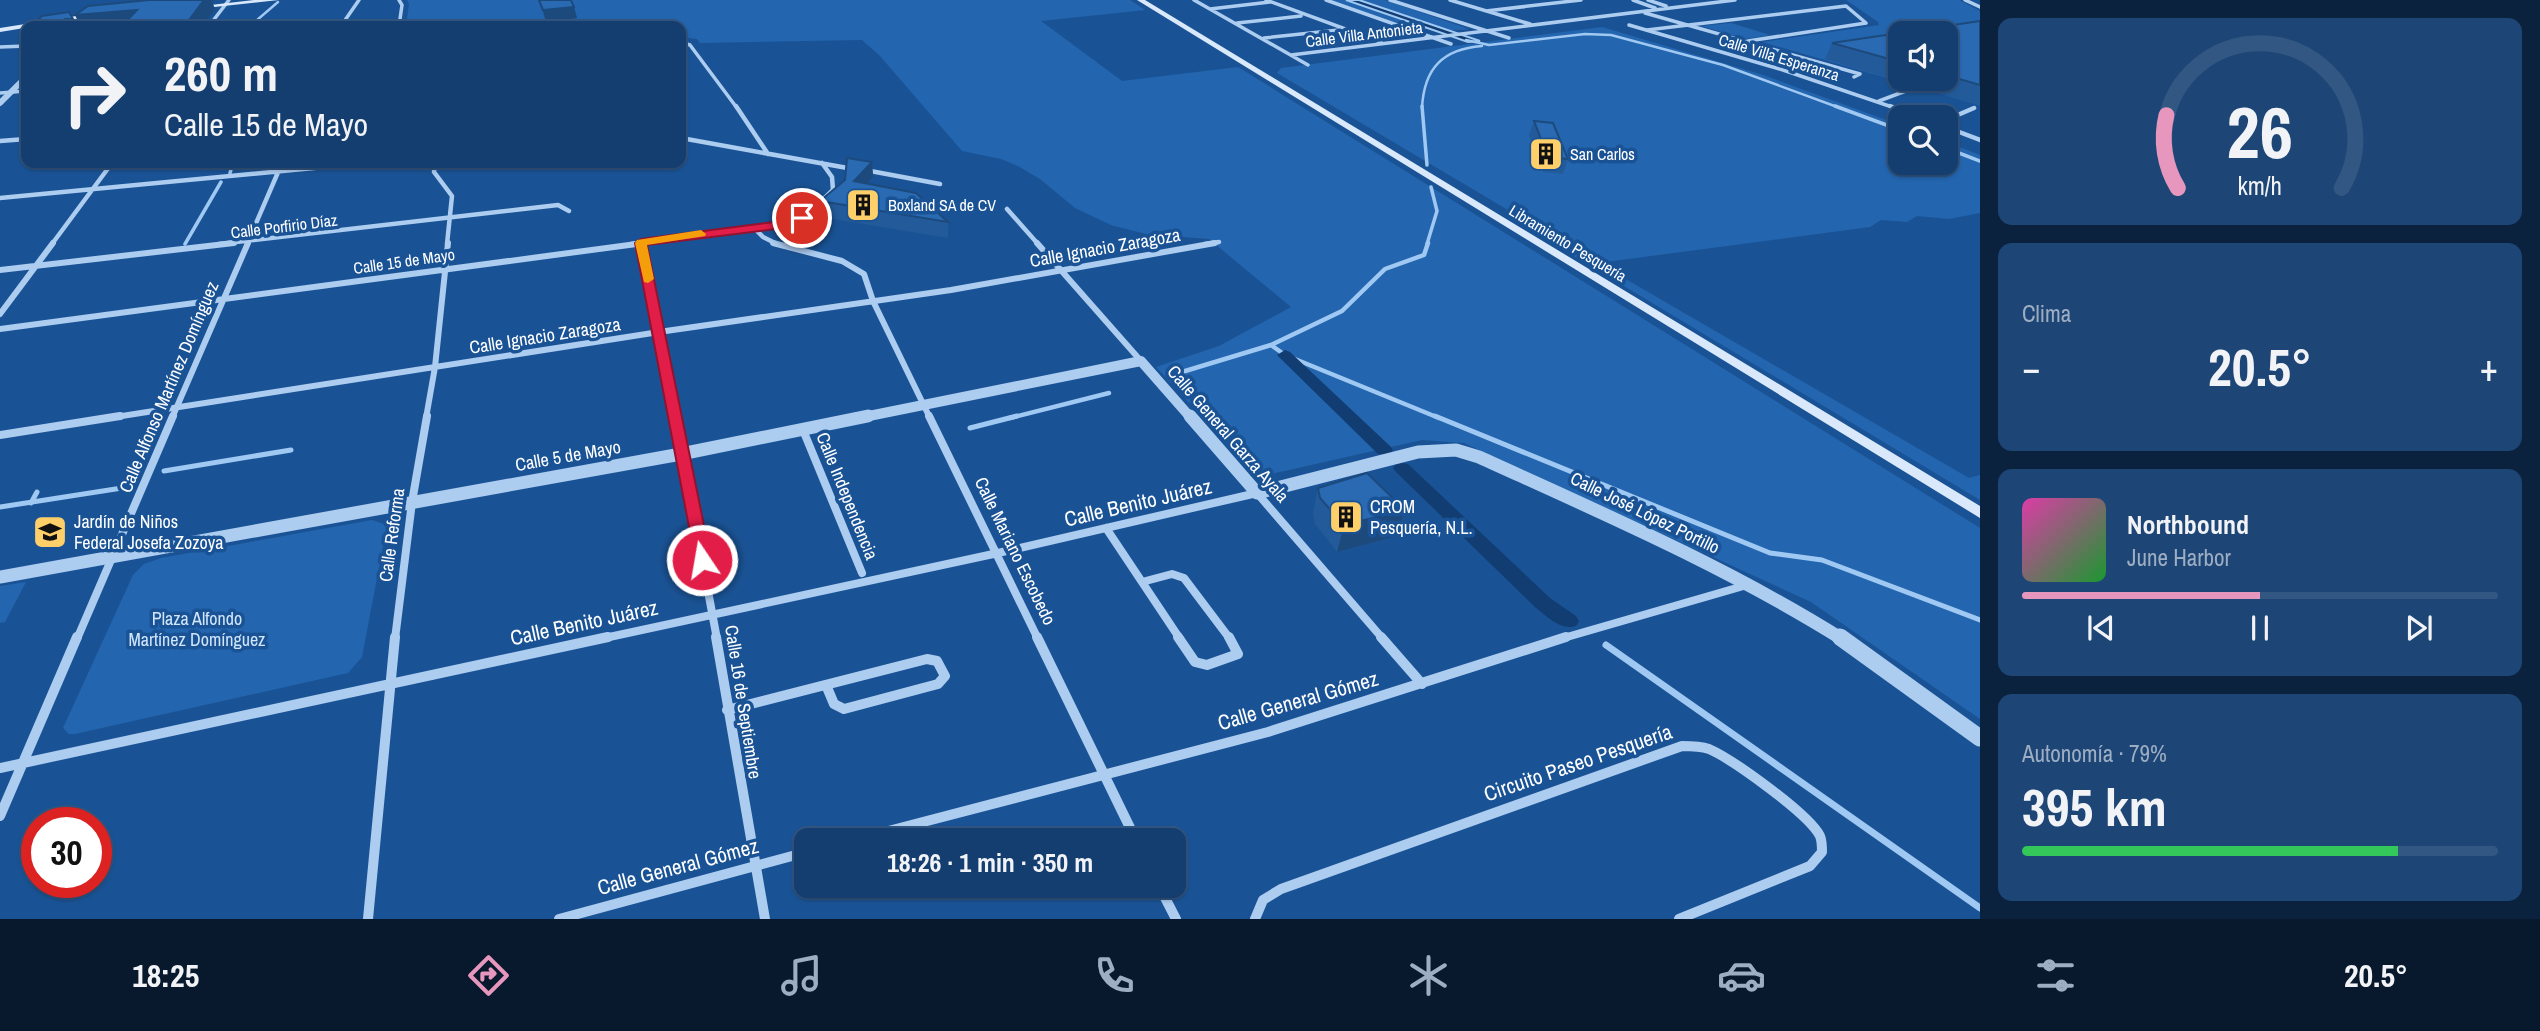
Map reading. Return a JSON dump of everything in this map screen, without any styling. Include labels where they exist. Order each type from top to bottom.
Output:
[{"type":"main road","points":[[181,7],[257,0]]},
{"type":"main road","points":[[192,7],[276,0]]},
{"type":"main road","name":"Libramiento Pesquería","points":[[1140,0],[1980,513]]},
{"type":"main road","points":[[53,21],[103,12]]},
{"type":"main road","points":[[0,29],[21,26]]},
{"type":"street","points":[[344,21],[359,0]]},
{"type":"street","points":[[399,0],[402,5],[400,21]]},
{"type":"street","points":[[1194,0],[1308,65]]},
{"type":"street","points":[[1326,0],[1451,44]]},
{"type":"street","points":[[1390,0],[1508,38]]},
{"type":"street","points":[[1450,0],[1532,25]]},
{"type":"street","points":[[1531,0],[1542,4]]},
{"type":"street","points":[[1486,11],[1581,0]]},
{"type":"street","points":[[1633,0],[1701,24]]},
{"type":"street","points":[[1648,0],[1670,8]]},
{"type":"street","points":[[1487,31],[1735,0]]},
{"type":"street","points":[[1965,0],[1980,7]]},
{"type":"street","points":[[1210,9],[1269,1],[1385,43]]},
{"type":"street","points":[[213,21],[228,2]]},
{"type":"street","points":[[1647,30],[1845,7],[1866,23],[1748,41]]},
{"type":"street","points":[[1641,11],[1860,74],[1854,77]]},
{"type":"street","points":[[86,21],[93,15]]},
{"type":"street","points":[[1235,23],[1306,15]]},
{"type":"street","name":"Calle Villa Esperanza","points":[[1629,25],[1794,73],[1888,105]]},
{"type":"street","points":[[1262,38],[1343,29]]},
{"type":"street","name":"Calle Villa Antonieta","points":[[1291,55],[1487,31]]},
{"type":"street","points":[[686,45],[762,142],[768,154]]},
{"type":"street","points":[[0,47],[21,46]]},
{"type":"street","points":[[0,103],[21,82]]},
{"type":"street","points":[[0,93],[21,91]]},
{"type":"street","points":[[1878,102],[1906,91]]},
{"type":"street","points":[[1958,115],[1974,108]]},
{"type":"street","points":[[1958,132],[1980,140]]},
{"type":"street","points":[[0,141],[21,139]]},
{"type":"street","points":[[686,139],[940,184]]},
{"type":"street","name":"Calle 15 de Mayo","points":[[0,329],[784,224],[810,212],[833,190],[832,177],[822,163]]},
{"type":"street","points":[[0,314],[108,168]]},
{"type":"street","name":"Calle Alfonso Martínez Domínguez","points":[[0,816],[280,168]]},
{"type":"street","points":[[0,198],[317,168]]},
{"type":"street","name":"Calle Reforma","points":[[368,919],[389,684],[412,502],[435,367],[450,219],[452,196],[434,172],[434,168]]},
{"type":"street","name":"Calle Porfirio Díaz","points":[[0,270],[558,205],[569,211]]},
{"type":"street","name":"Calle General Garza Ayala","points":[[1007,209],[1422,684]]},
{"type":"street","name":"Calle Mariano Escobedo","points":[[754,228],[759,235],[773,243],[850,265],[865,276],[873,301],[1130,828]]},
{"type":"street","name":"Calle Ignacio Zaragoza","points":[[0,435],[873,301],[1219,242]]},
{"type":"street","name":"Calle 16 de Septiembre","points":[[641,243],[713,613],[727,710],[765,919]]},
{"type":"street","name":"Calle 5 de Mayo","points":[[0,577],[681,454],[1141,361]]},
{"type":"street","name":"Calle Independencia","points":[[803,430],[862,573]]},
{"type":"street","name":"Calle José López Portillo","points":[[1257,493],[1418,452],[1456,450],[1521,475],[1748,585],[1824,625],[1980,738]]},
{"type":"street","name":"Calle Benito Juárez","points":[[0,768],[998,553],[1257,493]]},
{"type":"street","points":[[1106,528],[1195,662],[1207,665],[1238,654],[1184,578],[1172,574],[1142,582]]},
{"type":"street","name":"Calle General Gómez","points":[[900,828],[1268,732],[1569,636],[1748,585]]},
{"type":"street","points":[[727,710],[826,685],[930,659],[940,663],[945,676],[938,684],[844,709],[835,707],[826,685]]},
{"type":"street","name":"Circuito Paseo Pesquería","points":[[1255,919],[1258,904],[1281,888],[1682,746],[1693,745],[1713,751],[1800,816],[1817,832],[1822,842],[1822,852],[1810,866],[1679,919]]},
{"type":"street","name":"Calle General Gómez","points":[[559,919],[794,856]]},
{"type":"street","points":[[1165,898],[1176,919]]},
{"type":"green space","points":[[407,0],[1130,0],[1145,10],[1041,21],[1122,81],[1238,67],[1980,528],[1980,719],[1811,602],[1464,443],[1422,440],[1258,477],[1156,367],[1219,346],[1291,307],[1209,239],[1146,234],[1111,225],[1075,208],[1040,179],[1018,166],[1001,159],[962,151],[880,56],[862,40],[700,43],[697,39],[686,38],[686,21],[407,21]]},
{"type":"green space","points":[[1330,0],[1385,0],[1469,29],[1433,30],[1415,27]]},
{"type":"green space","points":[[1846,0],[1959,0],[1980,11],[1980,105],[1932,91],[1958,91],[1958,21],[1888,21],[1888,78],[1762,42],[1879,25]]},
{"type":"green space","points":[[1731,23],[1770,35],[1746,39],[1701,26]]},
{"type":"green space","points":[[1602,27],[1763,75],[1888,121],[1888,175],[1958,175],[1958,147],[1980,155],[1980,213],[1949,219],[1917,216],[1907,222],[1881,220],[1870,227],[1598,263],[1969,478],[1980,475],[1980,500],[1569,253],[1572,248],[1277,73],[1281,68]]},
{"type":"green space","name":"Plaza Alfondo Martínez Domínguez","points":[[372,520],[387,525],[362,657],[348,673],[75,734],[69,734],[63,728],[133,575],[144,564],[161,558]]},
{"type":"green space","points":[[26,582],[5,622],[0,623],[0,586]]},
{"type":"shaded area","points":[[1346,0],[1359,0],[1480,41],[1468,42]]},
{"type":"building","points":[[149,0],[204,0],[189,20],[178,21],[127,21],[137,10],[75,15],[88,6]]},
{"type":"building","points":[[539,0],[571,0],[574,7],[543,10]]},
{"type":"building","points":[[69,12],[73,19],[36,21],[42,16]]},
{"type":"building","points":[[1980,21],[1980,85],[1958,79],[1958,24]]},
{"type":"building","points":[[1888,35],[1888,59],[1832,43]]},
{"type":"building","points":[[1534,121],[1553,123],[1568,159],[1548,157]]},
{"type":"building","points":[[847,158],[872,162],[854,181],[916,193],[948,222],[820,201],[845,180]]},
{"type":"building","points":[[1367,473],[1405,510],[1344,525],[1320,498],[1318,488]]},
{"type":"waterway","points":[[256,21],[278,2]]},
{"type":"waterway","points":[[1466,40],[1489,45],[1585,34],[1611,35],[1723,65],[1840,108]]},
{"type":"waterway","points":[[1422,107],[1427,82],[1438,63],[1456,51],[1482,46]]},
{"type":"waterway","points":[[1835,106],[1888,126]]},
{"type":"waterway","points":[[1422,107],[1427,165]]},
{"type":"waterway","points":[[1958,153],[1980,161]]},
{"type":"waterway","points":[[230,173],[232,168]]},
{"type":"waterway","points":[[185,244],[221,182]]},
{"type":"waterway","points":[[1427,244],[1437,211],[1431,187]]},
{"type":"waterway","points":[[1271,345],[1342,311],[1385,269],[1424,255],[1428,243]]},
{"type":"waterway","points":[[1172,375],[1271,345]]},
{"type":"waterway","points":[[1271,345],[1285,355],[1439,418]]},
{"type":"waterway","points":[[1285,355],[1384,450]]},
{"type":"waterway","points":[[1010,418],[1109,393]]},
{"type":"waterway","points":[[970,428],[1017,416]]},
{"type":"waterway","points":[[1435,416],[1770,553],[1822,560],[1980,620]]},
{"type":"waterway","points":[[164,471],[291,450]]},
{"type":"waterway","points":[[1402,468],[1543,603],[1569,621]]},
{"type":"waterway","points":[[31,502],[122,488]]},
{"type":"waterway","points":[[31,502],[37,492]]},
{"type":"waterway","points":[[0,507],[31,502]]},
{"type":"waterway","points":[[1606,645],[1980,908]]},
{"type":"slow traffic","points":[[648,279],[641,243],[701,234]]},
{"type":"place","name":"San Carlos","points":[[1546,154]]},
{"type":"place","name":"Boxland SA de CV","points":[[863,205]]},
{"type":"place","name":"CROM Pesquería, N.L.","points":[[1346,517]]},
{"type":"place","name":"Jardín de Niños Federal Josefa Zozoya","points":[[50,532]]},
{"type":"route","points":[[702,560],[641,243],[784,224],[802,218]]}]
